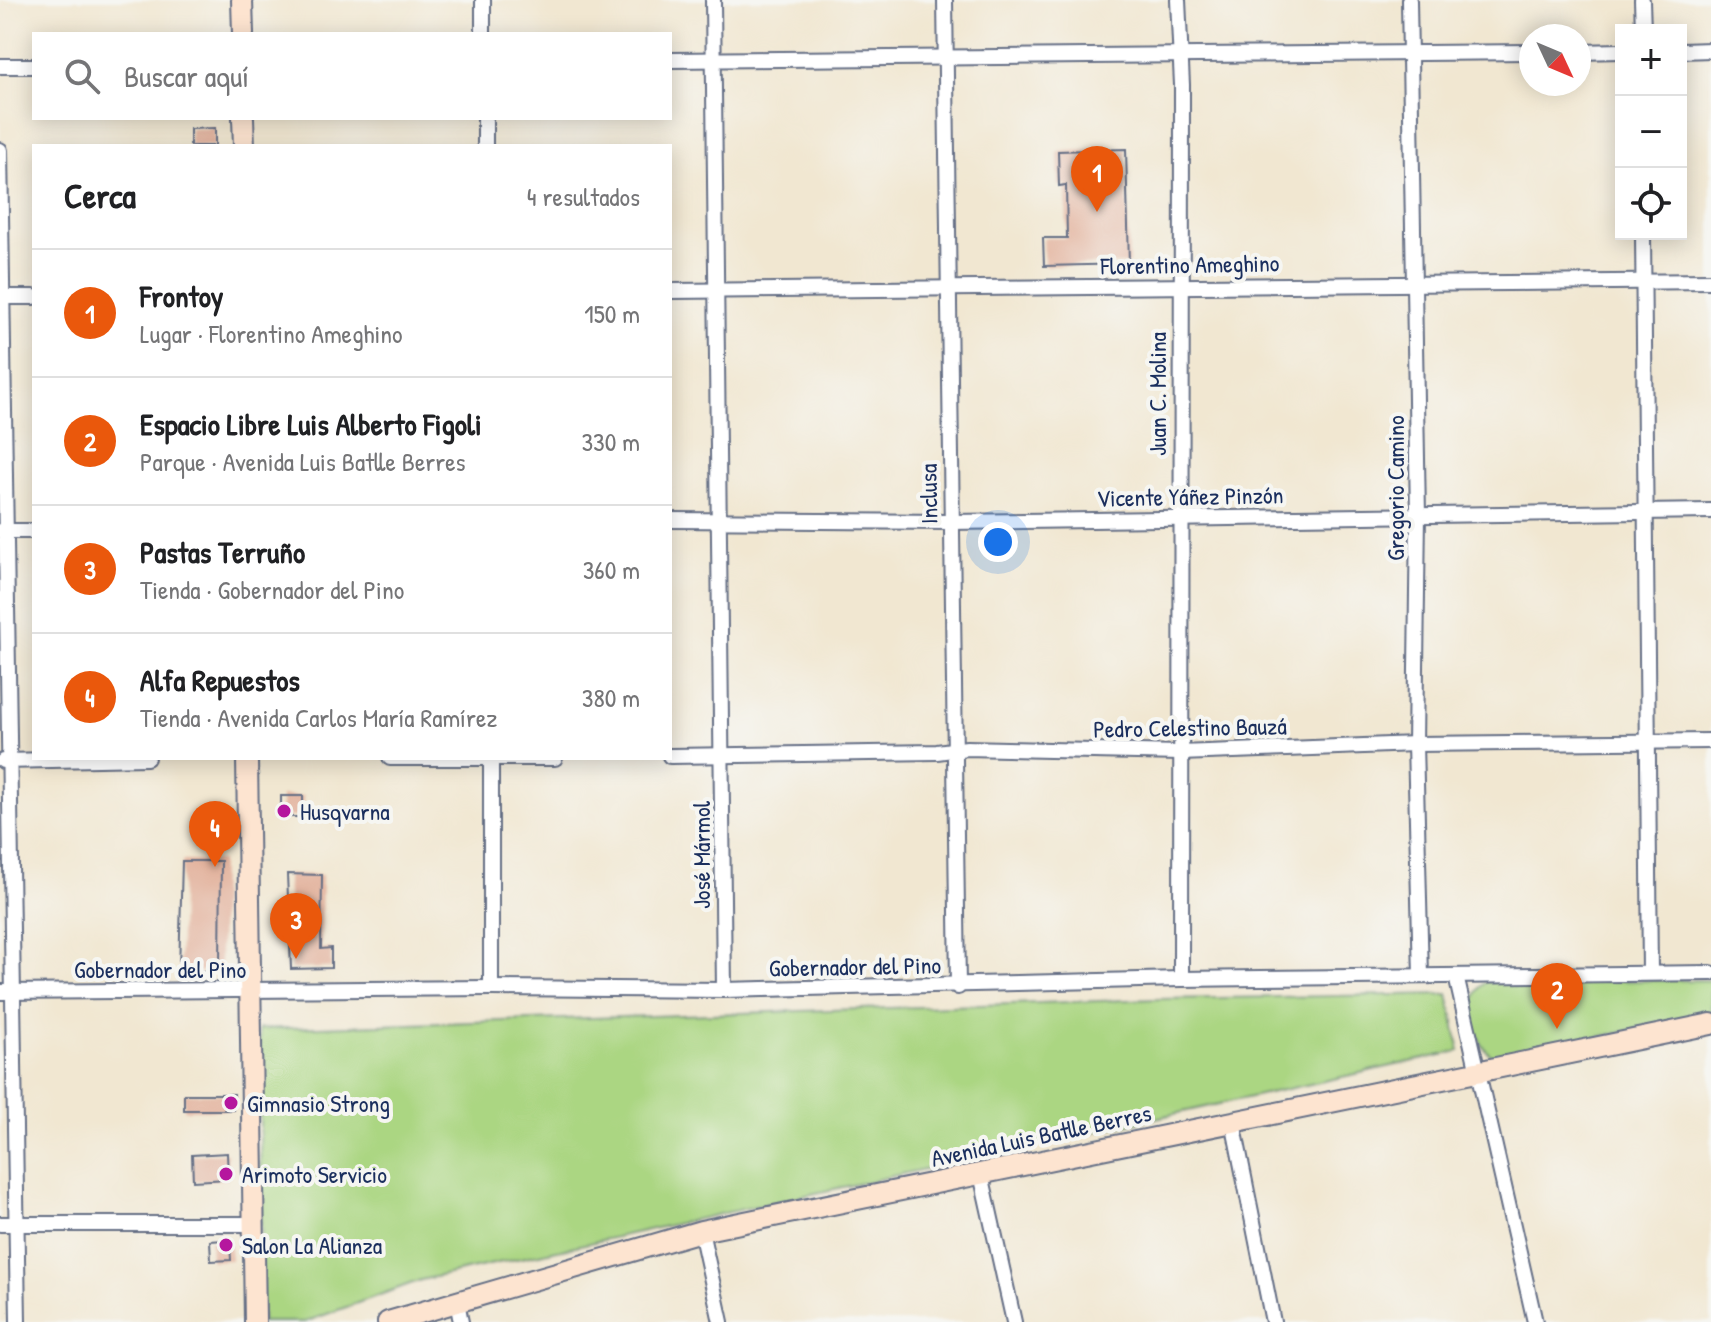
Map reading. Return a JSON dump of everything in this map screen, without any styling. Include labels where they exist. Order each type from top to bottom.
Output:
[{"type":"main road","points":[[242,0],[243,32]]},
{"type":"main road","points":[[243,120],[244,144]]},
{"type":"main road","points":[[247,760],[255,1322]]},
{"type":"main road","name":"Avenida Luis Batlle Berres","points":[[388,1322],[459,1312],[701,1231],[1711,1024]]},
{"type":"street","points":[[483,0],[483,32]]},
{"type":"street","name":"José Mármol","points":[[713,0],[724,990]]},
{"type":"street","name":"Inclusa","points":[[945,0],[958,987]]},
{"type":"street","name":"Juan C. Molina","points":[[1178,0],[1181,979]]},
{"type":"street","name":"Gregorio Camino","points":[[1409,0],[1418,515],[1415,744],[1421,976]]},
{"type":"street","points":[[1642,0],[1643,24]]},
{"type":"street","points":[[1687,51],[1711,50]]},
{"type":"street","points":[[1591,52],[1615,51]]},
{"type":"street","points":[[672,60],[1519,52]]},
{"type":"street","points":[[0,66],[32,66]]},
{"type":"street","points":[[485,120],[485,144]]},
{"type":"street","points":[[0,150],[6,992],[18,1322]]},
{"type":"street","points":[[1643,240],[1650,973]]},
{"type":"street","name":"Florentino Ameghino","points":[[672,291],[1711,281]]},
{"type":"street","points":[[2,297],[32,297]]},
{"type":"street","name":"Vicente Yáñez Pinzón","points":[[672,520],[950,522],[1711,511]]},
{"type":"street","points":[[2,531],[32,531]]},
{"type":"street","name":"Pedro Celestino Bauzá","points":[[672,756],[955,750],[1180,753],[1415,744],[1711,741]]},
{"type":"street","points":[[5,761],[52,760]]},
{"type":"street","points":[[491,760],[491,988]]},
{"type":"street","name":"Gobernador del Pino","points":[[6,992],[491,988],[724,990],[958,987],[1181,979],[1711,973]]},
{"type":"street","points":[[1456,976],[1480,1070],[1535,1322]]},
{"type":"street","points":[[1233,1122],[1273,1322]]},
{"type":"street","points":[[981,1174],[1014,1322]]},
{"type":"street","points":[[0,1224],[253,1224]]},
{"type":"street","points":[[701,1231],[721,1322]]},
{"type":"green space","points":[[1711,980],[1711,1014],[1501,1057],[1492,1056],[1485,1049],[1473,1019],[1475,998],[1486,982]]},
{"type":"green space","points":[[1448,994],[1460,1051],[421,1280],[305,1322],[262,1322],[259,1029],[1159,999]]},
{"type":"building","points":[[215,128],[215,144],[190,144],[190,129]]},
{"type":"building","points":[[1126,149],[1129,264],[1044,266],[1043,238],[1067,238],[1066,185],[1059,186],[1058,151]]},
{"type":"building","points":[[281,796],[303,796],[303,817],[281,817]]},
{"type":"building","points":[[182,861],[221,861],[220,966],[214,972],[179,971]]},
{"type":"building","points":[[287,874],[322,875],[321,949],[331,948],[331,968],[291,969]]},
{"type":"building","points":[[184,1094],[234,1094],[233,1110],[184,1110]]},
{"type":"building","points":[[227,1153],[228,1179],[193,1181],[192,1155]]},
{"type":"building","points":[[225,1240],[230,1245],[231,1260],[211,1261],[210,1241]]},
{"type":"place","name":"Frontoy","points":[[1097,212]]},
{"type":"place","name":"Husqvarna","points":[[284,811]]},
{"type":"place","name":"Alfa Repuestos","points":[[215,867]]},
{"type":"place","name":"Pastas Terruño","points":[[296,959]]},
{"type":"place","name":"Espacio Libre Luis Alberto Figoli","points":[[1557,1029]]},
{"type":"place","name":"Gimnasio Strong","points":[[231,1103]]},
{"type":"place","name":"Arimoto Servicio","points":[[226,1174]]},
{"type":"place","name":"Salon La Alianza","points":[[226,1245]]}]
